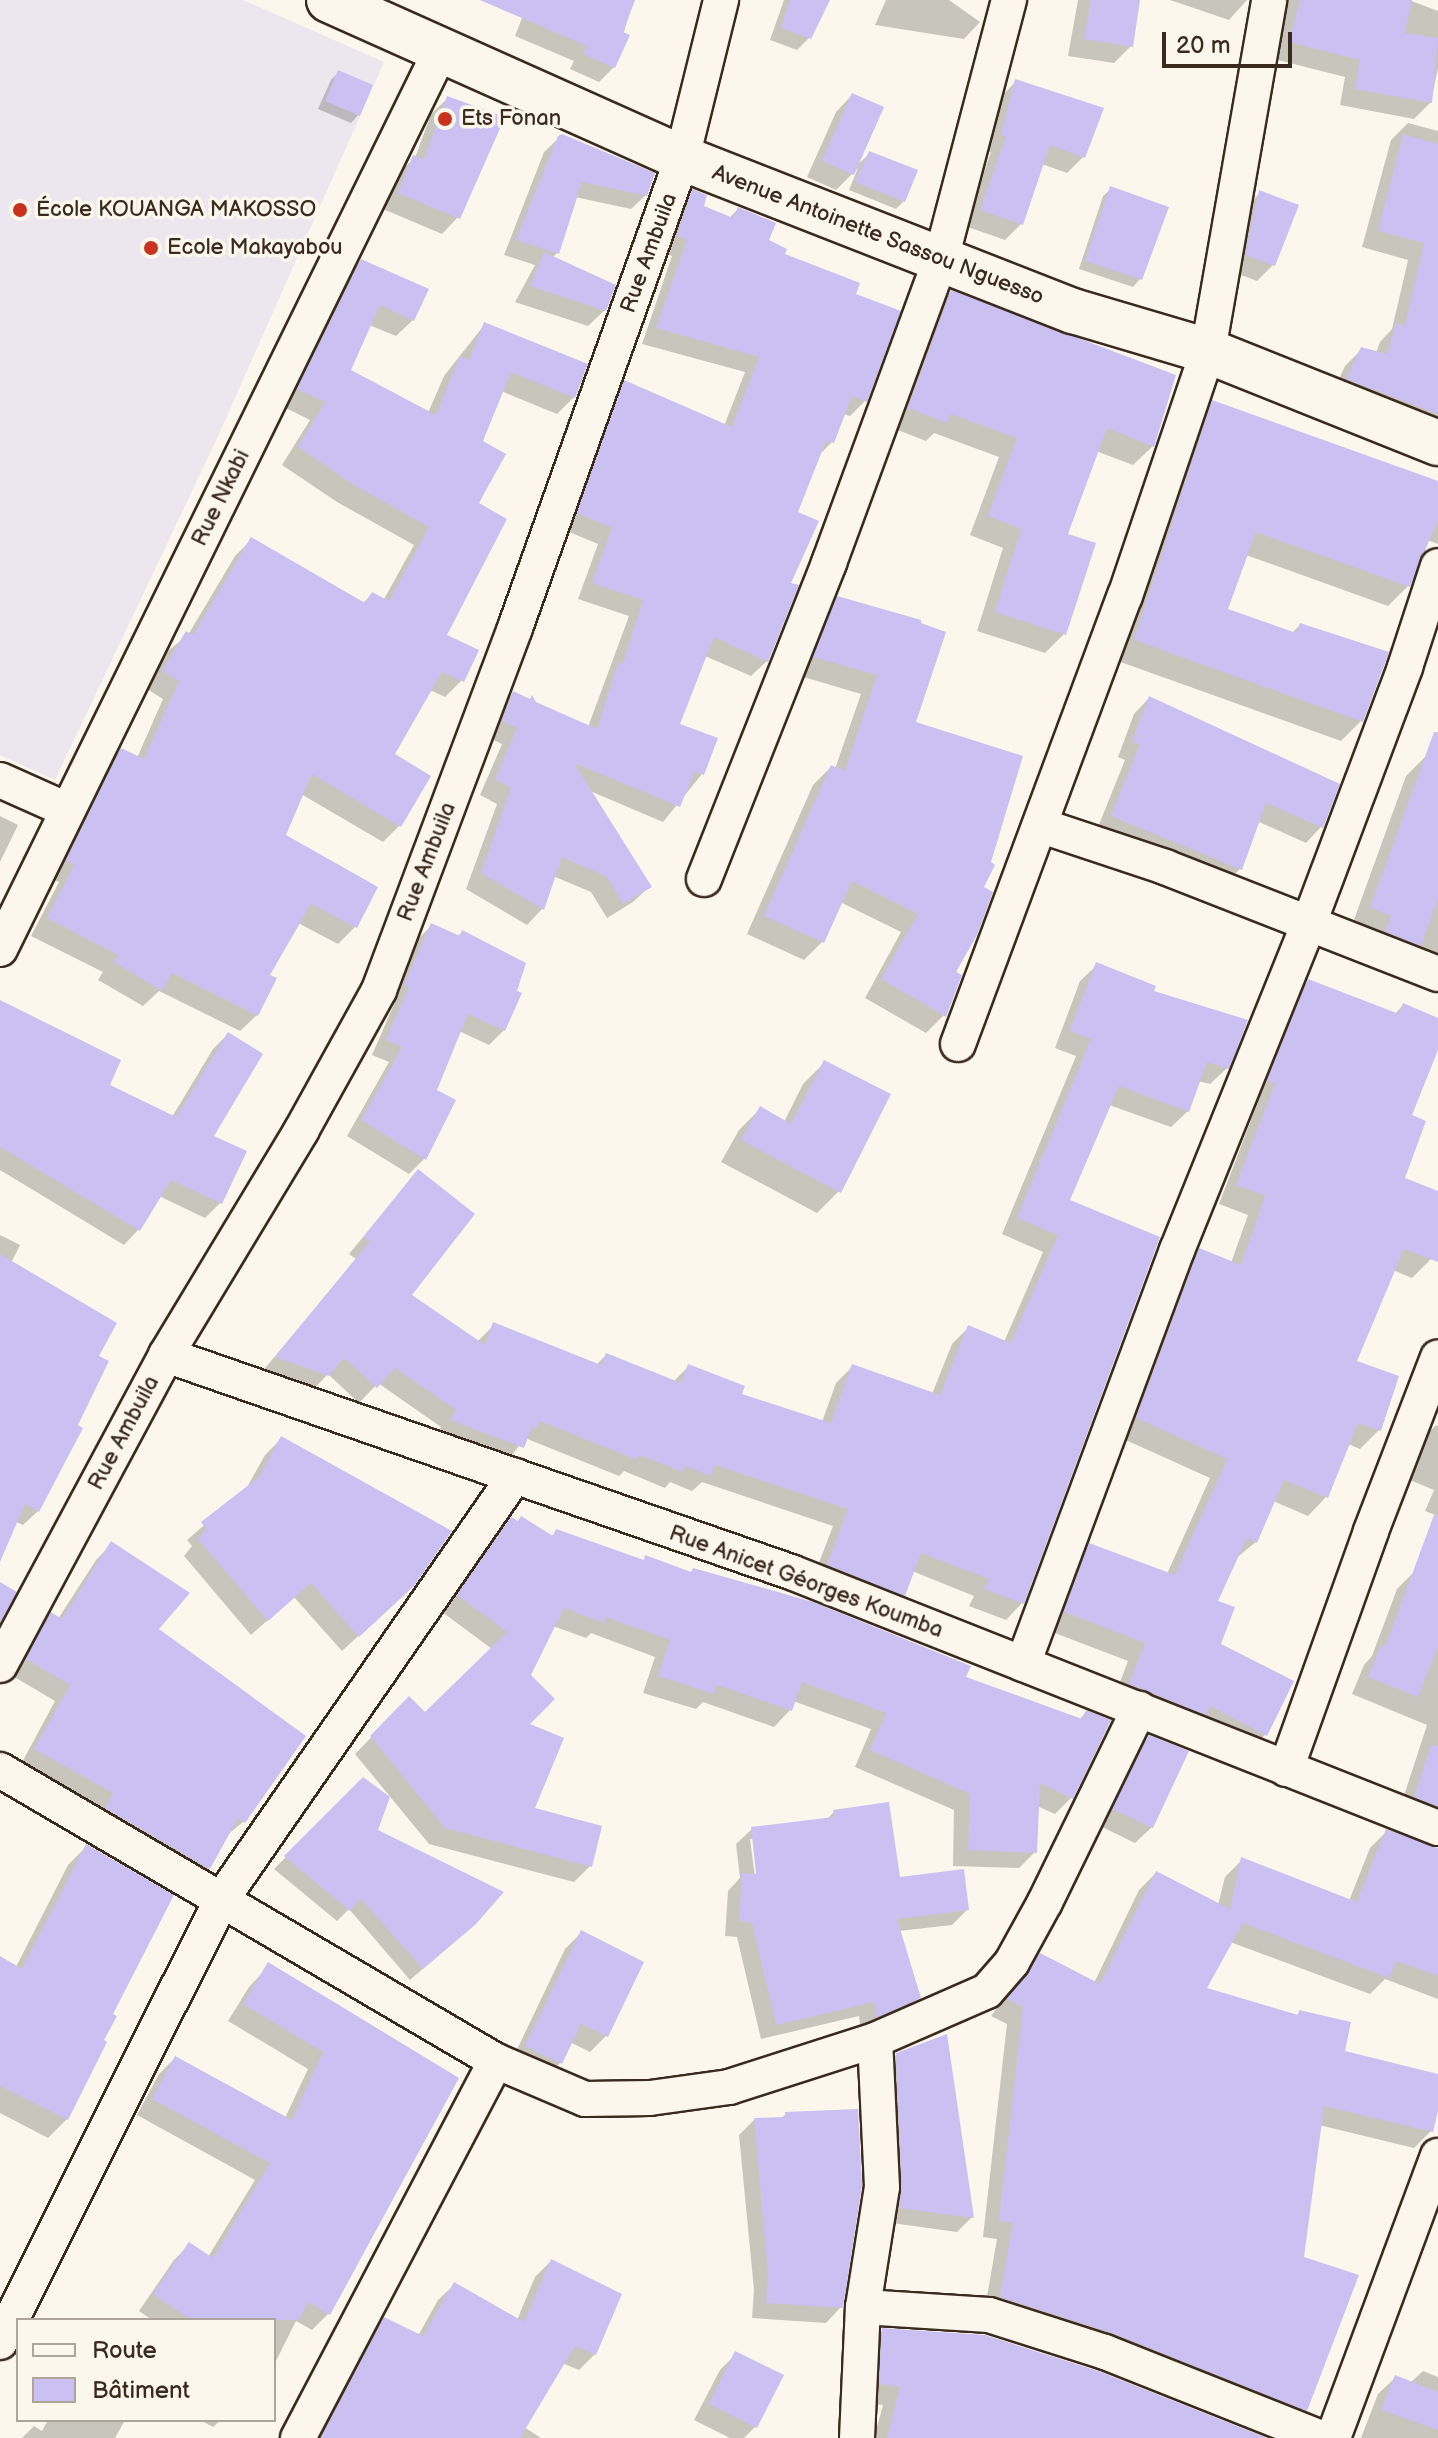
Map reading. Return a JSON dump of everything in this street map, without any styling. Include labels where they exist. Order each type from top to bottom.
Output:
[{"type":"street","name":"Avenue Antoinette Sassou Nguesso","points":[[329,0],[682,158],[1073,311],[1208,351],[1438,443]]},
{"type":"street","name":"Rue Ambuila","points":[[0,1665],[166,1355],[301,1131],[379,990],[520,613],[682,158],[721,0]]},
{"type":"street","points":[[704,879],[829,563],[941,259],[1009,0]]},
{"type":"street","points":[[958,1044],[1042,826],[1125,596],[1208,351],[1269,0]]},
{"type":"street","name":"Rue Nkabi","points":[[0,949],[442,48]]},
{"type":"street","points":[[1023,1664],[1177,1250],[1309,923],[1405,667],[1438,566]]},
{"type":"street","points":[[0,780],[67,810]]},
{"type":"street","points":[[1042,826],[1165,867],[1438,974]]},
{"type":"street","name":"Rue Anicet Géorges Koumba","points":[[166,1355],[791,1572],[1438,1828]]},
{"type":"street","points":[[1286,1769],[1438,1357]]},
{"type":"street","points":[[0,2342],[221,1900],[515,1476]]},
{"type":"street","points":[[0,1770],[496,2061],[585,2099],[650,2098],[729,2087],[875,2040],[987,1991],[1012,1962],[1139,1709]]},
{"type":"street","points":[[857,2438],[863,2307],[882,2187],[875,2040]]},
{"type":"street","points":[[298,2438],[496,2061]]},
{"type":"street","points":[[1333,2438],[1438,2156]]},
{"type":"street","points":[[863,2307],[989,2315],[1105,2352],[1321,2438]]},
{"type":"shaded area","name":"Ecole Makayabou","points":[[0,0],[243,0],[384,62],[219,434],[55,780],[0,755]]},
{"type":"building","points":[[480,0],[635,0],[623,32],[630,35],[615,68],[583,54],[587,46]]},
{"type":"building","points":[[790,0],[830,0],[811,39],[781,28]]},
{"type":"building","points":[[1091,0],[1140,0],[1133,47],[1084,39]]},
{"type":"building","points":[[1300,0],[1412,0],[1405,33],[1438,38],[1432,103],[1355,89],[1360,60],[1289,42]]},
{"type":"building","points":[[338,70],[373,85],[360,116],[325,101]]},
{"type":"building","points":[[1015,79],[1104,108],[1085,158],[1050,145],[1023,225],[980,210],[1006,136],[1001,135]]},
{"type":"building","points":[[852,93],[884,107],[854,175],[822,161]]},
{"type":"building","points":[[447,96],[505,117],[460,219],[398,193],[413,155],[424,159]]},
{"type":"building","points":[[562,134],[655,173],[647,196],[582,182],[559,254],[516,240],[558,136]]},
{"type":"building","points":[[1403,134],[1438,144],[1438,414],[1346,379],[1361,347],[1387,354],[1396,323],[1405,325],[1424,243],[1378,231]]},
{"type":"building","points":[[869,151],[918,170],[905,202],[855,182]]},
{"type":"building","points":[[1110,186],[1169,207],[1142,280],[1085,261]]},
{"type":"building","points":[[692,189],[707,195],[704,206],[733,218],[738,207],[776,223],[769,240],[787,249],[785,254],[860,283],[856,294],[901,311],[867,402],[852,396],[834,443],[826,441],[798,512],[819,521],[791,583],[799,585],[768,662],[714,637],[680,724],[718,738],[704,775],[695,771],[680,807],[574,763],[652,887],[623,904],[607,877],[562,857],[544,910],[481,873],[511,788],[495,779],[517,728],[502,721],[513,691],[530,699],[532,695],[536,702],[597,729],[618,663],[623,664],[643,600],[592,583],[612,528],[577,513],[624,380],[732,427],[759,357],[656,328],[687,240],[677,236]]},
{"type":"building","points":[[1259,190],[1299,205],[1275,266],[1245,255]]},
{"type":"building","points":[[544,252],[616,285],[606,311],[530,286]]},
{"type":"building","points":[[361,259],[429,289],[414,321],[380,305],[351,370],[436,415],[460,356],[469,360],[484,322],[588,364],[575,398],[511,372],[483,441],[506,454],[479,503],[507,519],[447,635],[479,650],[464,682],[442,672],[395,754],[431,776],[401,827],[312,774],[286,835],[378,887],[357,928],[311,904],[270,975],[277,978],[258,1016],[172,973],[162,991],[114,962],[118,955],[47,918],[74,865],[66,860],[121,748],[144,759],[179,681],[162,671],[186,631],[193,635],[251,537],[365,603],[372,592],[389,601],[429,527],[354,485],[298,447],[325,402],[297,389]]},
{"type":"building","points":[[951,290],[1176,375],[1154,447],[1107,428],[1068,534],[1096,543],[1066,635],[995,612],[1021,529],[988,516],[1017,438],[951,414],[947,423],[908,408]]},
{"type":"building","points":[[1212,400],[1438,481],[1438,519],[1410,587],[1256,532],[1228,609],[1296,633],[1300,623],[1389,652],[1363,722],[1134,640]]},
{"type":"building","points":[[837,596],[921,620],[921,623],[946,632],[916,722],[1023,756],[991,862],[995,865],[984,887],[993,892],[977,935],[956,972],[962,975],[946,1017],[881,979],[918,914],[852,881],[824,943],[764,916],[831,765],[845,771],[877,675],[813,657]]},
{"type":"building","points":[[1149,696],[1340,784],[1323,828],[1266,803],[1242,870],[1111,816],[1140,744],[1132,742]]},
{"type":"building","points":[[1434,732],[1438,732],[1438,898],[1421,946],[1385,932],[1391,916],[1370,908]]},
{"type":"building","points":[[431,923],[460,936],[462,930],[526,963],[517,991],[522,993],[505,1031],[468,1014],[437,1090],[456,1100],[426,1160],[361,1120],[402,1047],[386,1040],[409,987],[404,985]]},
{"type":"building","points":[[1096,962],[1156,986],[1154,991],[1248,1020],[1229,1069],[1207,1062],[1189,1112],[1119,1086],[1070,1200],[1160,1237],[1024,1604],[984,1589],[989,1579],[921,1553],[905,1596],[827,1565],[848,1509],[715,1465],[711,1476],[685,1466],[683,1472],[639,1455],[637,1460],[540,1421],[537,1429],[532,1427],[524,1448],[450,1420],[456,1410],[395,1368],[377,1388],[344,1358],[329,1376],[275,1357],[370,1241],[364,1236],[418,1169],[475,1214],[412,1295],[485,1345],[493,1322],[601,1365],[606,1353],[681,1383],[688,1364],[745,1386],[742,1394],[831,1423],[852,1364],[940,1395],[968,1325],[1011,1343],[1058,1235],[1017,1218],[1091,1039],[1070,1031]]},
{"type":"building","points":[[1308,979],[1399,1014],[1403,1003],[1438,1018],[1438,1050],[1412,1115],[1426,1121],[1405,1178],[1438,1191],[1438,1262],[1404,1249],[1357,1361],[1399,1376],[1381,1431],[1358,1423],[1328,1498],[1284,1480],[1257,1543],[1247,1538],[1218,1601],[1235,1607],[1221,1644],[1294,1681],[1267,1736],[1210,1706],[1206,1715],[1129,1684],[1145,1643],[1064,1612],[1089,1543],[1175,1575],[1227,1459],[1136,1418],[1199,1248],[1241,1265],[1265,1196],[1236,1185],[1275,1083],[1267,1081]]},
{"type":"building","points":[[0,1000],[121,1060],[110,1085],[176,1117],[228,1032],[263,1054],[214,1136],[247,1151],[222,1204],[171,1180],[140,1231],[0,1147]]},
{"type":"building","points":[[824,1060],[891,1094],[841,1193],[741,1140],[760,1106],[791,1124]]},
{"type":"building","points":[[0,1254],[117,1323],[99,1356],[109,1361],[78,1425],[83,1428],[39,1512],[25,1504],[0,1562]]},
{"type":"building","points":[[281,1436],[452,1531],[414,1586],[359,1637],[311,1583],[268,1621],[198,1539],[206,1529],[201,1522],[259,1477]]},
{"type":"building","points":[[1434,1515],[1438,1515],[1438,1646],[1418,1697],[1368,1677],[1381,1645],[1385,1647]]},
{"type":"building","points":[[521,1516],[553,1536],[556,1529],[644,1560],[645,1555],[691,1572],[693,1568],[813,1602],[971,1666],[966,1677],[1082,1719],[1086,1710],[1111,1720],[1073,1799],[1040,1783],[1037,1853],[968,1850],[970,1794],[870,1750],[886,1713],[802,1682],[792,1711],[717,1685],[714,1694],[658,1676],[670,1640],[606,1617],[604,1623],[564,1608],[531,1675],[555,1699],[530,1724],[564,1738],[535,1808],[602,1826],[592,1867],[445,1828],[370,1736],[409,1696],[425,1712],[507,1632],[457,1595],[511,1517],[518,1521]]},
{"type":"building","points":[[111,1541],[190,1593],[159,1629],[306,1736],[245,1823],[238,1818],[210,1869],[105,1808],[113,1793],[34,1749],[70,1685],[26,1659],[51,1612],[62,1619]]},
{"type":"building","points":[[0,1582],[17,1592],[0,1623]]},
{"type":"building","points":[[1149,1735],[1189,1751],[1153,1828],[1112,1809]]},
{"type":"building","points":[[1431,1745],[1438,1746],[1438,1806],[1414,1797]]},
{"type":"building","points":[[363,1777],[390,1797],[378,1830],[504,1892],[476,1924],[423,1969],[361,1899],[350,1911],[284,1856]]},
{"type":"building","points":[[889,1802],[900,1877],[964,1869],[969,1910],[897,1919],[921,1998],[876,2018],[874,2002],[776,2025],[752,1923],[739,1921],[742,1873],[756,1874],[751,1827],[834,1817],[833,1810]]},
{"type":"building","points":[[1386,1829],[1438,1848],[1438,1976],[1396,1961],[1389,1978],[1243,1923],[1207,1988],[1298,2015],[1299,2010],[1351,2022],[1345,2051],[1438,2074],[1438,2111],[1433,2132],[1324,2106],[1304,2257],[1359,2275],[1307,2411],[1112,2333],[1000,2297],[1013,2223],[999,2221],[1023,2007],[1007,1999],[1040,1953],[1100,1984],[1156,1871],[1230,1909],[1241,1857],[1357,1902]]},
{"type":"building","points":[[86,1844],[174,1895],[113,2014],[117,2016],[104,2040],[107,2042],[68,2120],[0,2086],[0,1956],[22,1969]]},
{"type":"building","points":[[581,1930],[644,1962],[608,2037],[581,2024],[562,2064],[525,2046]]},
{"type":"building","points":[[268,1962],[459,2078],[330,2315],[308,2302],[299,2320],[188,2318],[153,2294],[189,2242],[213,2258],[270,2163],[152,2099],[175,2056],[292,2120],[323,2052],[243,2004]]},
{"type":"building","points":[[947,2034],[974,2218],[899,2208],[902,2186],[896,2053]]},
{"type":"building","points":[[858,2109],[862,2186],[843,2308],[766,2303],[768,2274],[754,2118],[785,2117],[785,2112]]},
{"type":"building","points":[[551,2259],[622,2294],[596,2355],[575,2346],[520,2438],[321,2438],[384,2317],[423,2336],[454,2282],[524,2322]]},
{"type":"building","points":[[882,2328],[985,2335],[1098,2371],[1267,2438],[887,2438],[900,2387],[879,2384]]},
{"type":"building","points":[[735,2351],[784,2375],[757,2428],[709,2404]]},
{"type":"building","points":[[1395,2375],[1438,2392],[1438,2430],[1381,2410]]},
{"type":"place","name":"Ets Fonan","points":[[445,119]]},
{"type":"place","name":"École KOUANGA MAKOSSO","points":[[20,210]]},
{"type":"place","name":"Ecole Makayabou","points":[[151,248]]}]
